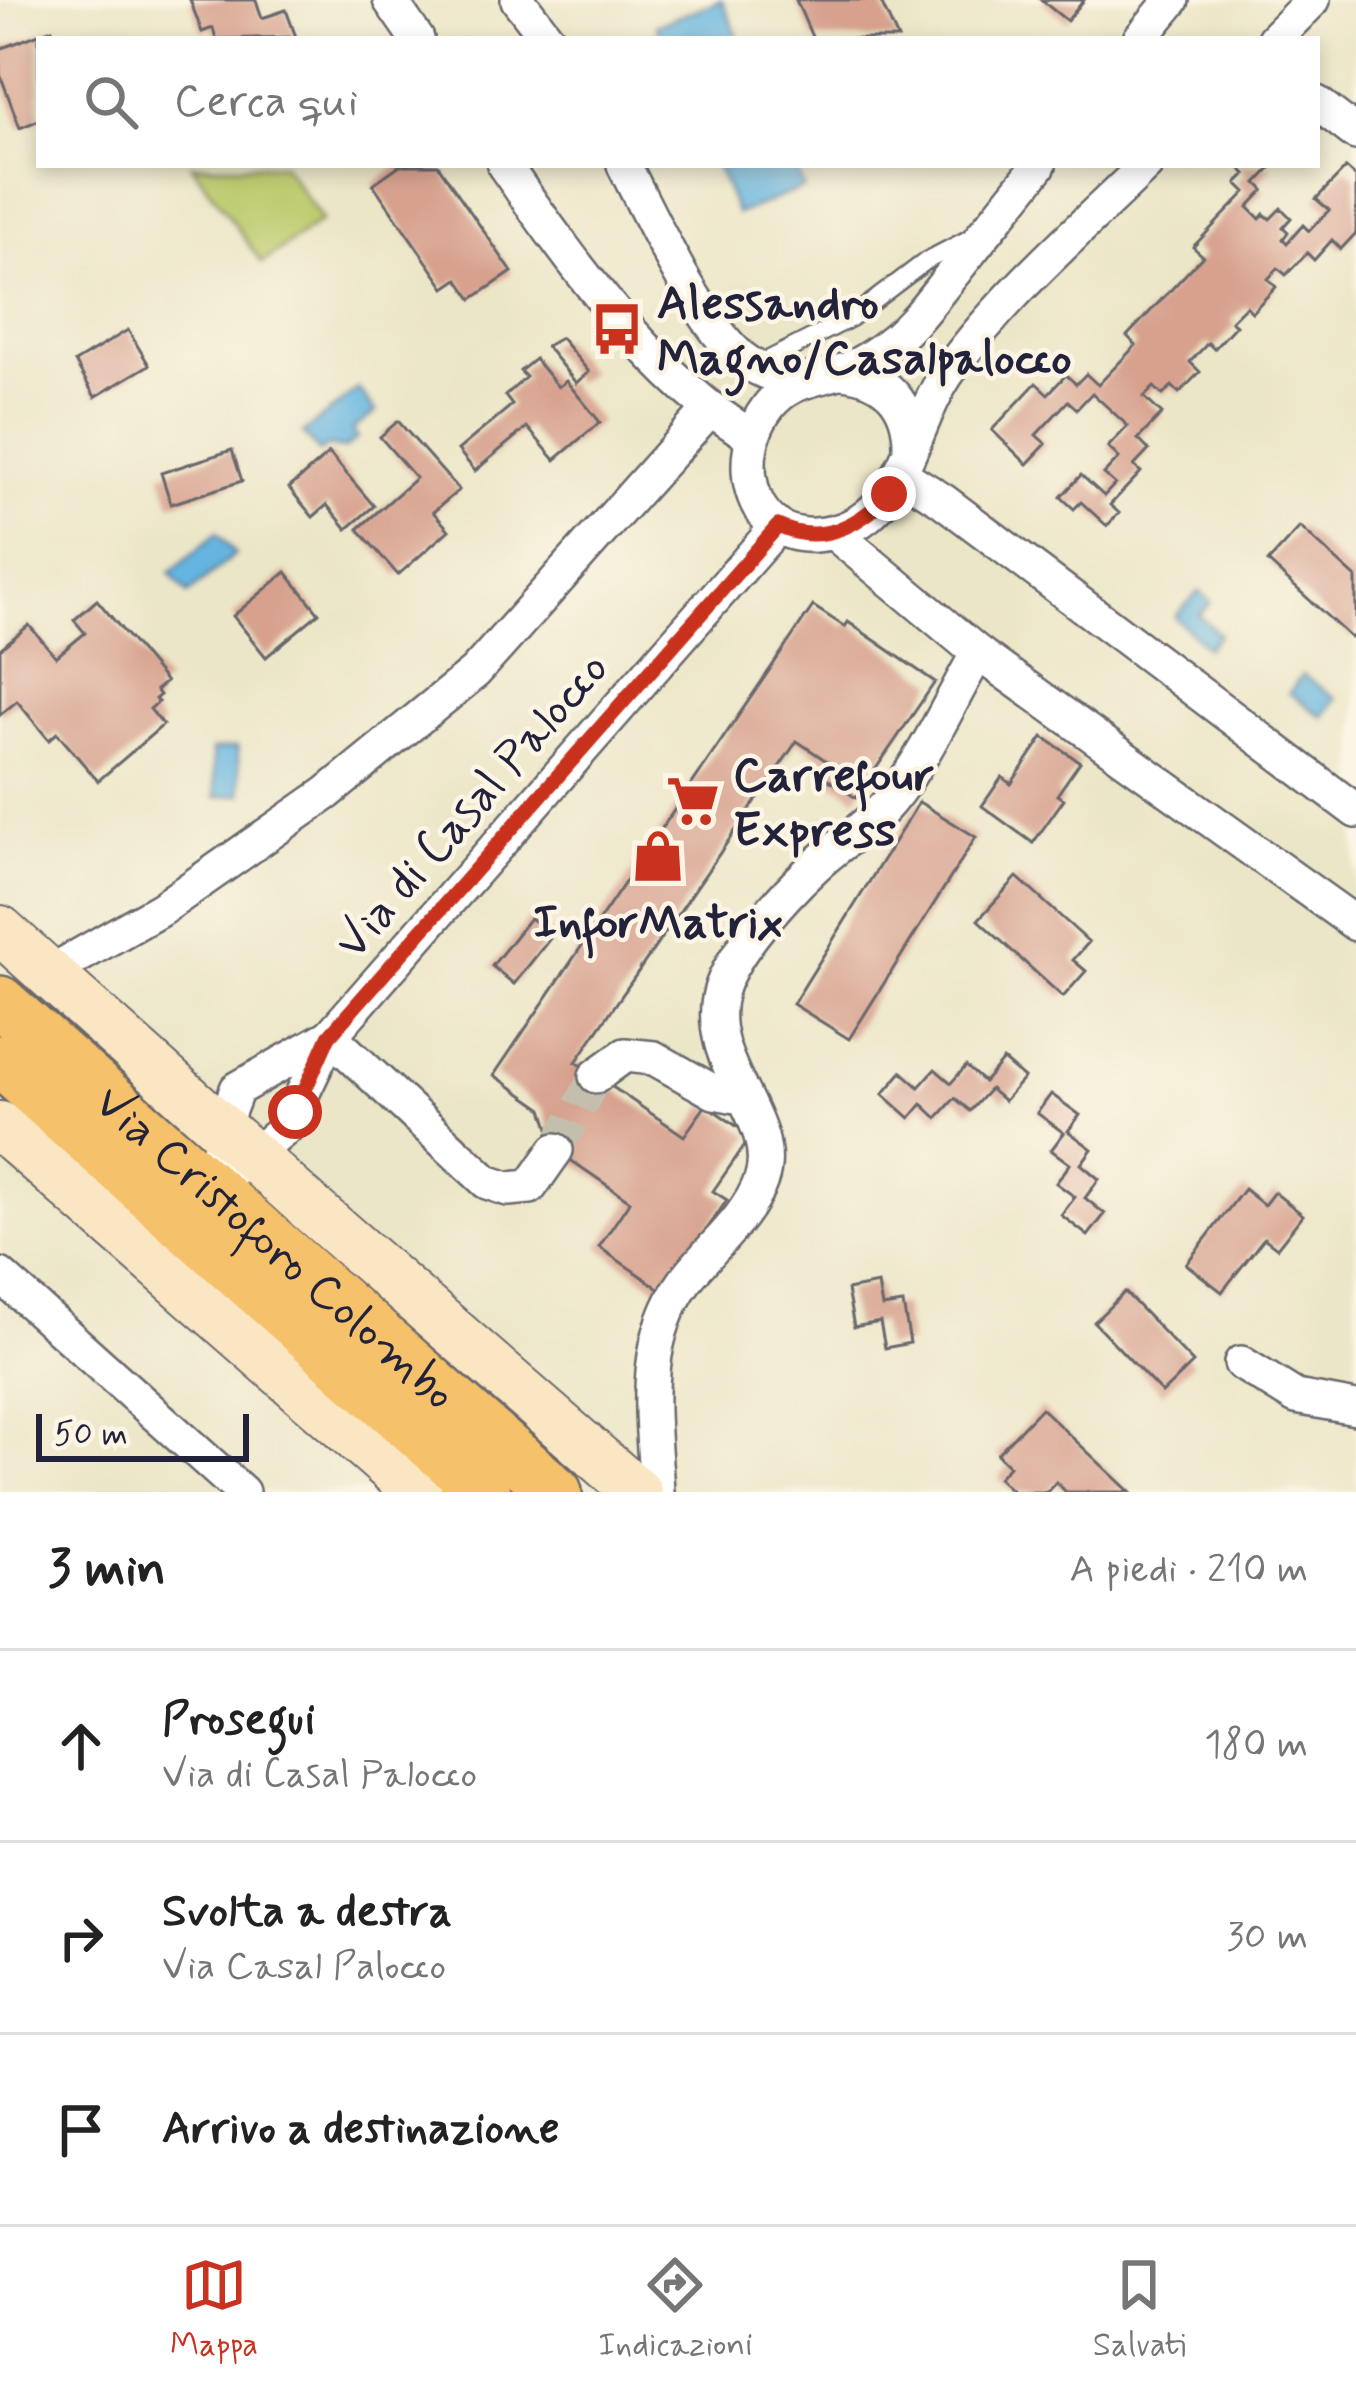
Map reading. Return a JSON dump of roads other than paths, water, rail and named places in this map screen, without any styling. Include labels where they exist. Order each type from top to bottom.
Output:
[{"type":"main road","name":"Via Cristoforo Colombo","points":[[0,1002],[186,1227],[556,1492]]},
{"type":"main road","name":"Via Cristoforo Colombo","points":[[0,1061],[485,1492]]},
{"type":"street","points":[[390,0],[415,36]]},
{"type":"street","points":[[518,0],[546,36]]},
{"type":"street","points":[[1143,36],[1172,0]]},
{"type":"street","points":[[1277,36],[1313,0]]},
{"type":"street","points":[[1320,105],[1356,133]]},
{"type":"street","points":[[506,168],[594,285],[709,410],[752,436]]},
{"type":"street","points":[[626,168],[720,334],[754,367],[795,384]]},
{"type":"street","points":[[1038,168],[920,314],[893,340],[843,372],[795,384],[768,406],[752,436],[748,468],[751,493],[761,511],[778,526],[807,536],[832,532],[874,509],[906,461],[948,371],[1015,295],[1143,168]]},
{"type":"street","points":[[843,372],[873,378],[897,397],[908,419],[906,461],[942,500],[1356,811]]},
{"type":"street","points":[[49,973],[161,909],[327,793],[475,672],[709,410]]},
{"type":"street","name":"Via di Casal Palocco","points":[[239,1141],[276,1139],[291,1121],[329,1036],[778,526]]},
{"type":"street","points":[[832,532],[978,653],[1356,924]]},
{"type":"street","points":[[657,1492],[652,1391],[653,1356],[661,1324],[686,1280],[747,1208],[762,1177],[765,1144],[742,1097],[717,1024],[726,976],[812,868],[889,802],[978,653]]},
{"type":"street","name":"Via Cristoforo Colombo","points":[[0,930],[637,1492]]},
{"type":"street","points":[[186,1227],[239,1141],[232,1098],[242,1085],[329,1036],[487,1182],[508,1189],[530,1187],[556,1150]]},
{"type":"street","points":[[596,1076],[626,1055],[654,1058],[714,1092],[742,1097]]},
{"type":"street","name":"Via Cristoforo Colombo","points":[[0,1126],[186,1227],[418,1492]]},
{"type":"street","points":[[0,1275],[242,1492]]},
{"type":"street","points":[[1241,1363],[1296,1397],[1356,1408]]},
{"type":"lane","points":[[754,367],[851,318],[926,261],[988,229]]},
{"type":"water","points":[[722,0],[738,36],[660,36],[656,25]]},
{"type":"water","points":[[717,168],[795,168],[804,188],[737,214]]},
{"type":"water","points":[[358,389],[376,412],[352,430],[357,438],[344,449],[327,446],[319,452],[303,433]]},
{"type":"water","points":[[217,533],[235,554],[188,594],[170,573]]},
{"type":"water","points":[[1199,591],[1211,602],[1199,615],[1219,634],[1207,648],[1175,617]]},
{"type":"water","points":[[1302,675],[1336,698],[1323,717],[1289,693]]},
{"type":"water","points":[[237,747],[241,794],[216,797],[212,750]]},
{"type":"tunnel","points":[[556,1150],[596,1076]]},
{"type":"place","name":"Alessandro Magno/Casalpalocco","points":[[617,329]]},
{"type":"place","name":"Carrefour Express","points":[[693,801]]},
{"type":"place","name":"InforMatrix","points":[[658,856]]}]
